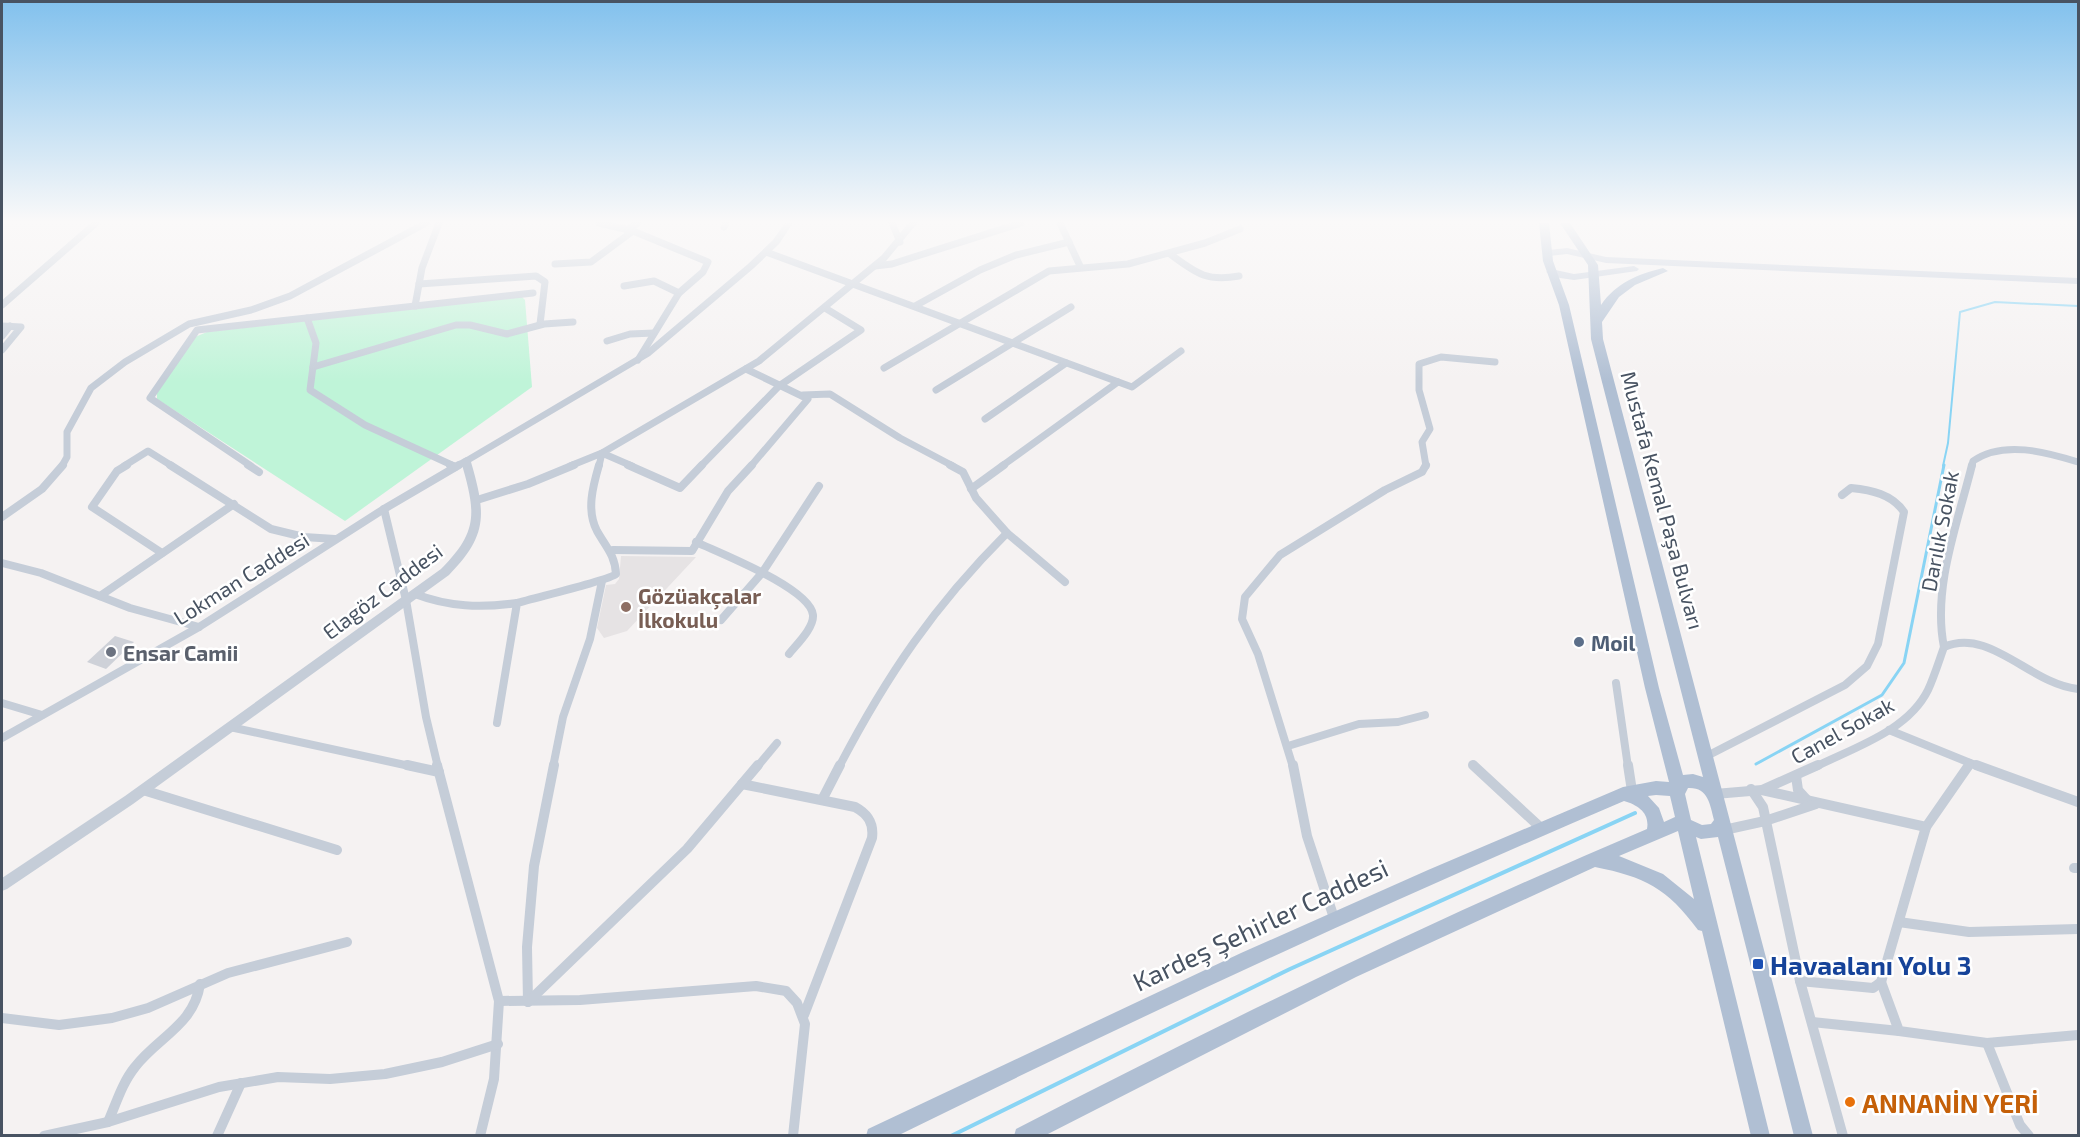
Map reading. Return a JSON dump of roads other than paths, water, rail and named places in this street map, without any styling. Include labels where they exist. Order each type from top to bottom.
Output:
[{"type":"main road","points":[[1553,276],[1564,305],[1709,933],[1761,1136]]},
{"type":"main road","points":[[1564,276],[1574,279],[1596,276]]},
{"type":"main road","points":[[1595,324],[1603,306],[1624,285],[1641,276]]},
{"type":"main road","points":[[1780,276],[2079,289]]},
{"type":"main road","points":[[1968,276],[2079,281]]},
{"type":"main road","name":"Mustafa Kemal Paşa Bulvarı","points":[[1592,277],[1595,324],[1723,825]]},
{"type":"main road","name":"Kardeş Şehirler Caddesi","points":[[875,1136],[1068,1041],[1334,918],[1627,792],[1677,787],[1685,781],[1695,781],[1715,793]]},
{"type":"main road","points":[[1627,792],[1651,808],[1656,819],[1654,833]]},
{"type":"main road","points":[[1023,1136],[1148,1071],[1430,935],[1654,833],[1684,822],[1707,833],[1716,831],[1723,825],[1804,1136]]},
{"type":"main road","points":[[1594,860],[1631,867],[1656,878],[1687,902],[1709,933]]},
{"type":"street","points":[[2,305],[35,276]]},
{"type":"street","points":[[2,517],[42,489],[59,472],[67,457],[67,432],[91,388],[125,362],[189,324],[261,308],[290,297],[328,276]]},
{"type":"street","points":[[415,306],[422,276]]},
{"type":"street","points":[[419,284],[535,276]]},
{"type":"street","points":[[536,276],[545,282],[540,324]]},
{"type":"street","points":[[638,360],[679,293],[699,276]]},
{"type":"street","points":[[466,461],[638,360],[678,330],[739,276]]},
{"type":"street","points":[[836,276],[1132,387],[1181,351]]},
{"type":"street","points":[[477,501],[537,480],[602,453],[746,369],[864,276]]},
{"type":"street","points":[[915,306],[969,276]]},
{"type":"street","points":[[884,368],[1040,276]]},
{"type":"street","points":[[1203,276],[1218,281],[1239,276]]},
{"type":"street","points":[[624,286],[654,280],[679,293]]},
{"type":"street","points":[[259,472],[150,398],[197,330],[533,292]]},
{"type":"street","points":[[602,453],[680,488],[779,386],[861,330],[825,308]]},
{"type":"street","points":[[936,390],[1071,308]]},
{"type":"street","points":[[307,318],[316,336],[310,390],[365,425],[455,467]]},
{"type":"street","points":[[313,367],[456,325],[473,324],[495,333],[508,334],[523,332],[540,324],[573,322]]},
{"type":"street","points":[[2,326],[21,327],[2,350]]},
{"type":"street","points":[[2,336],[10,326]]},
{"type":"street","points":[[607,341],[630,334],[654,333]]},
{"type":"street","points":[[1334,918],[1307,836],[1288,746],[1258,654],[1242,619],[1243,601],[1280,555],[1385,490],[1422,472],[1426,467],[1422,442],[1430,429],[1420,404],[1416,379],[1419,364],[1441,357],[1495,362]]},
{"type":"street","points":[[985,419],[1066,363]]},
{"type":"street","points":[[613,550],[692,550],[728,491],[772,444],[808,399],[746,369]]},
{"type":"street","points":[[971,489],[1118,382]]},
{"type":"street","points":[[800,395],[830,394],[920,450],[963,472],[976,498],[1007,533],[1065,582]]},
{"type":"street","name":"Darılık Sokak","points":[[1944,647],[1940,628],[1946,570],[1972,461],[1984,453],[1999,450],[2044,453],[2079,462]]},
{"type":"street","points":[[162,553],[92,507],[117,471],[148,452],[271,529],[304,537],[337,539]]},
{"type":"street","points":[[415,594],[438,602],[465,607],[517,603],[570,586],[611,579],[616,574],[613,550],[597,532],[591,509],[602,453]]},
{"type":"street","name":"Lokman Caddesi","points":[[2,738],[199,627],[384,509],[466,461]]},
{"type":"street","name":"Elagöz Caddesi","points":[[2,885],[143,790],[445,572],[468,546],[477,523],[477,501],[466,461]]},
{"type":"street","points":[[721,620],[762,573],[819,486]]},
{"type":"street","points":[[1707,756],[1845,685],[1861,673],[1876,652],[1904,512],[1894,501],[1870,491],[1851,488],[1842,495]]},
{"type":"street","points":[[100,596],[234,504]]},
{"type":"street","points":[[384,509],[406,600],[439,772],[499,1001],[498,1044],[493,1089],[480,1136]]},
{"type":"street","points":[[822,800],[884,685],[947,596],[1007,533]]},
{"type":"street","points":[[696,542],[762,573],[808,603],[813,609],[811,623],[789,654]]},
{"type":"street","points":[[2,563],[41,573],[130,608],[199,627]]},
{"type":"street","points":[[528,1002],[527,947],[534,866],[563,717],[590,639],[602,581]]},
{"type":"street","points":[[497,723],[517,603]]},
{"type":"street","points":[[1944,647],[1959,642],[1982,646],[2040,678],[2079,690]]},
{"type":"street","name":"Canel Sokak","points":[[1715,793],[1762,790],[1796,776],[1889,730],[1910,713],[1927,692],[1944,647]]},
{"type":"street","points":[[1616,683],[1627,792]]},
{"type":"street","points":[[2,703],[42,715]]},
{"type":"street","points":[[1288,746],[1359,724],[1392,723],[1425,715]]},
{"type":"street","points":[[230,727],[439,772]]},
{"type":"street","points":[[1889,730],[1970,763],[2079,802]]},
{"type":"street","points":[[528,1002],[687,849],[777,743]]},
{"type":"street","points":[[1800,981],[1873,988],[1881,982],[1926,827],[1970,763]]},
{"type":"street","points":[[1473,765],[1540,828]]},
{"type":"street","points":[[1796,776],[1796,786],[1800,795],[1813,803]]},
{"type":"street","points":[[742,784],[822,800],[865,812],[871,820],[873,831],[804,1015],[805,1034],[793,1136]]},
{"type":"street","points":[[1750,789],[1760,797],[1765,809],[1765,821],[1800,981],[1843,1136]]},
{"type":"street","points":[[143,790],[337,850]]},
{"type":"street","points":[[1762,790],[1926,827]]},
{"type":"street","points":[[1723,825],[1765,821],[1813,803]]},
{"type":"street","points":[[1899,922],[1969,932],[2079,929]]},
{"type":"street","points":[[2,1018],[40,1024],[95,1022],[148,1008],[200,984],[249,967],[347,942]]},
{"type":"street","points":[[1881,982],[1899,1031]]},
{"type":"street","points":[[108,1122],[129,1074],[147,1053],[186,1018],[198,1000],[200,984]]},
{"type":"street","points":[[499,1001],[528,1002],[773,988],[792,996],[804,1015]]},
{"type":"street","points":[[1812,1022],[1988,1043],[2079,1035]]},
{"type":"street","points":[[1988,1043],[2020,1125],[2029,1136]]},
{"type":"street","points":[[44,1136],[89,1131],[108,1122],[188,1095],[241,1083],[278,1077],[330,1079],[385,1074],[442,1062],[498,1044]]},
{"type":"street","points":[[217,1136],[241,1083]]},
{"type":"waterway","points":[[1943,466],[1948,443],[1960,312],[1995,302],[2078,306]]},
{"type":"waterway","points":[[1756,764],[1882,695],[1904,663],[1944,465]]},
{"type":"waterway","points":[[951,1136],[1290,969],[1635,813]]},
{"type":"place","name":"Gözüakçalar İlkokulu","points":[[626,607]]},
{"type":"place","name":"Moil","points":[[1579,642]]},
{"type":"place","name":"Ensar Camii","points":[[111,652]]},
{"type":"place","name":"Havaalanı Yolu 3","points":[[1758,964]]},
{"type":"place","name":"ANNANİN YERİ","points":[[1850,1102]]}]
